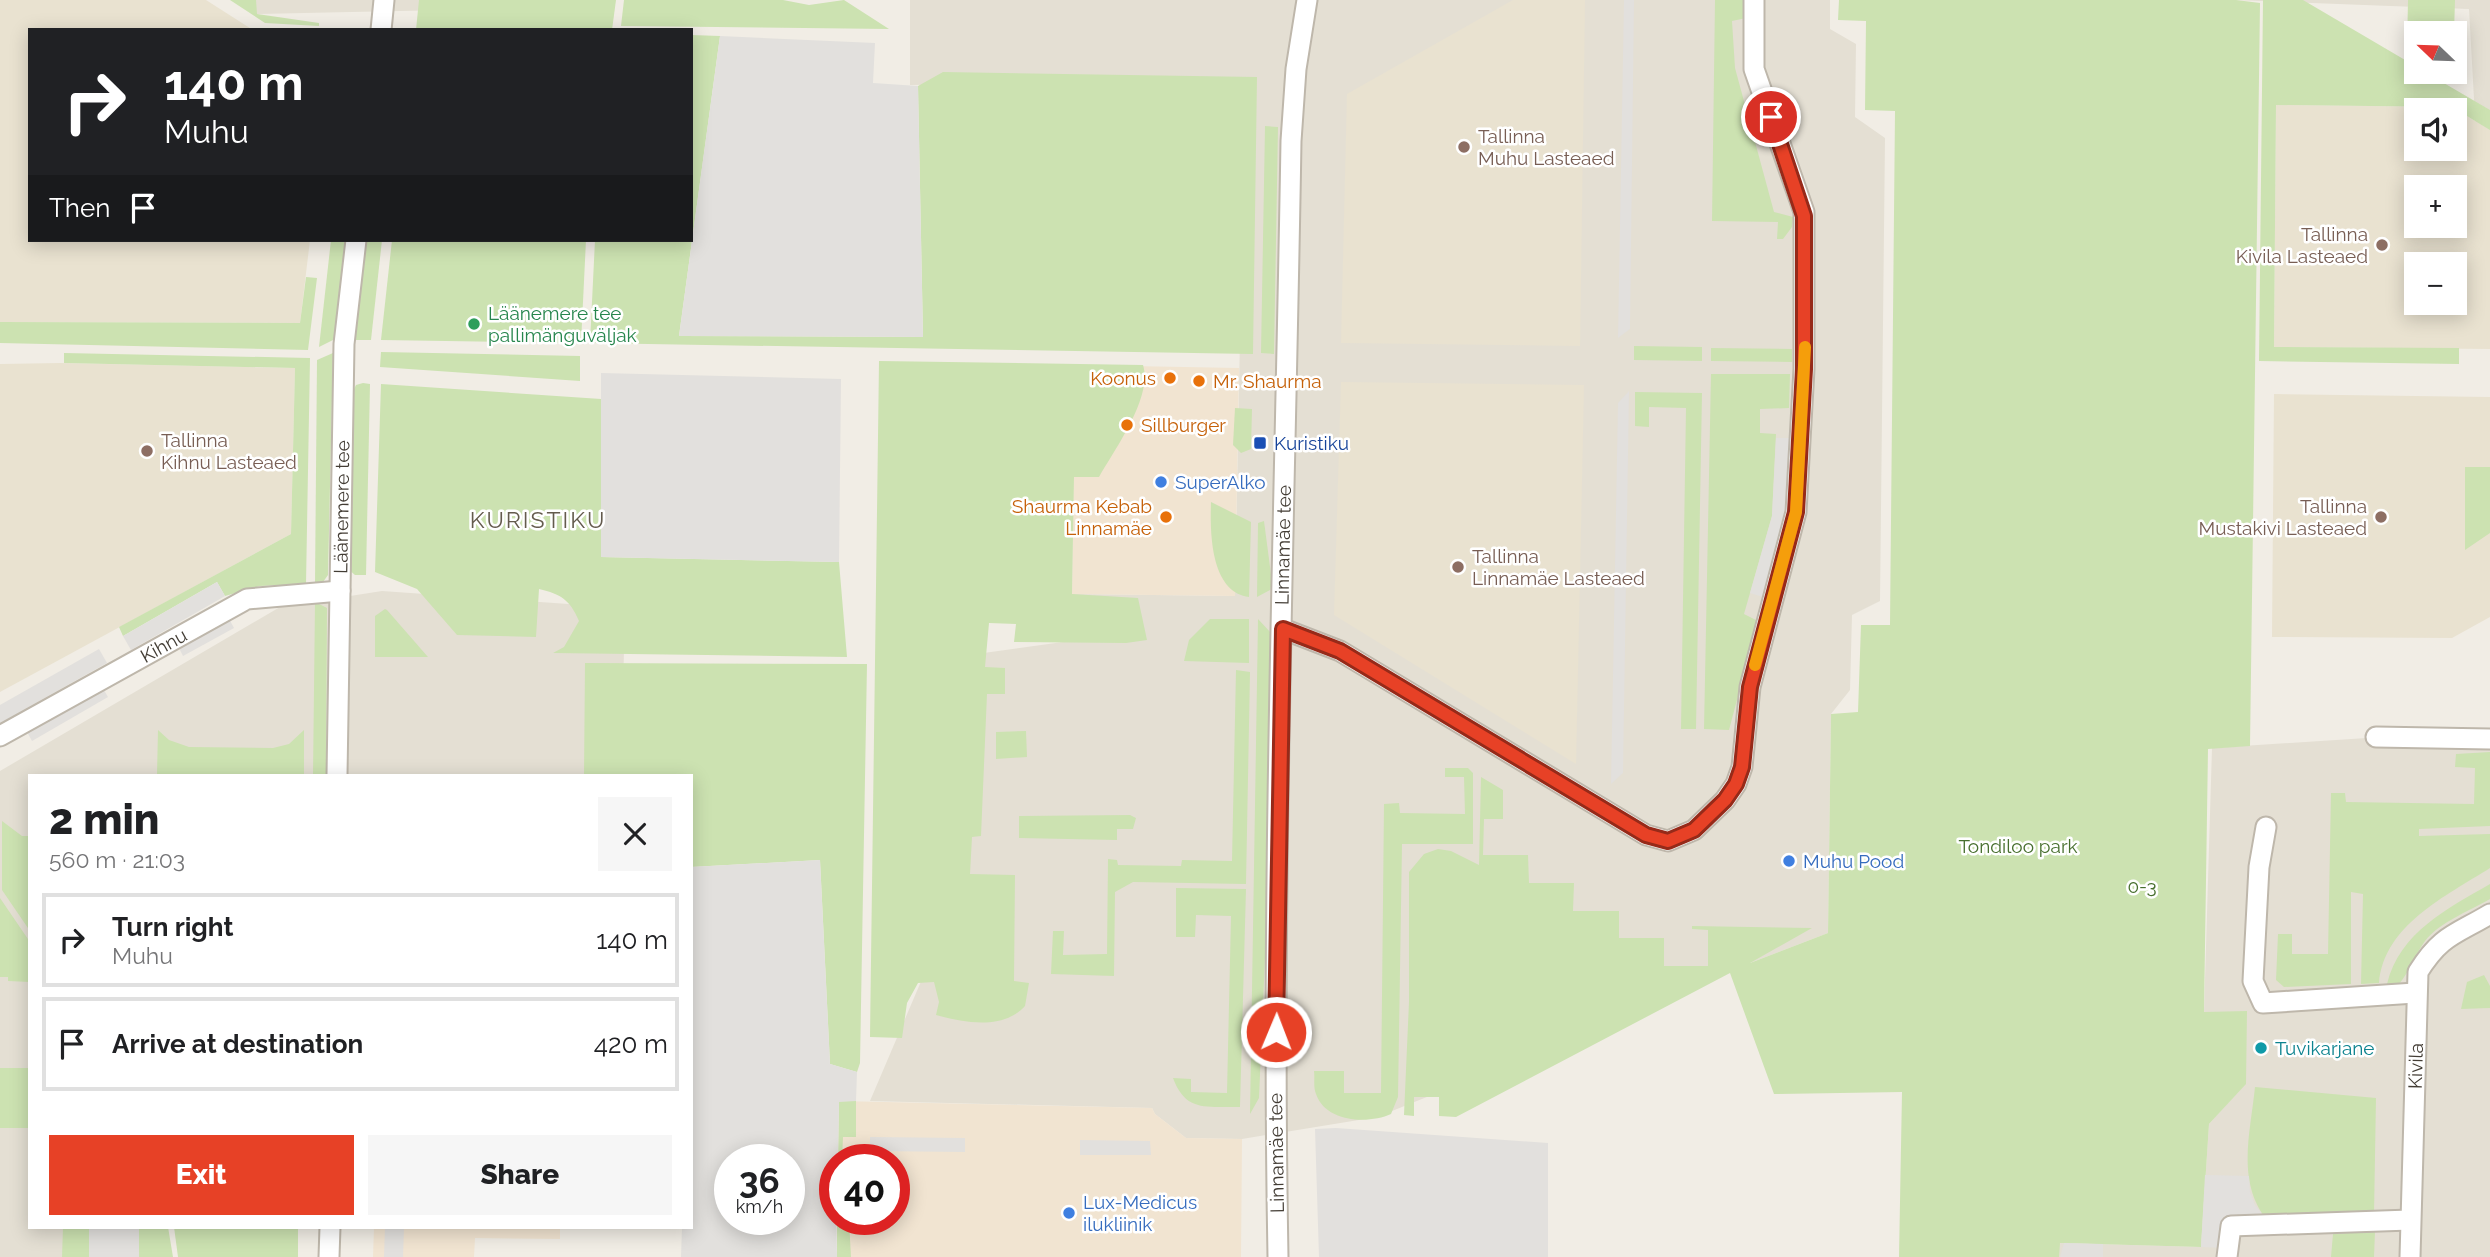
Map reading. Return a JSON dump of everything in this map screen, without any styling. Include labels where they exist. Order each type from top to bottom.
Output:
[{"type":"street","points":[[381,28],[384,0]]},
{"type":"street","name":"Linnamäe tee","points":[[1278,1257],[1275,1101],[1291,141],[1296,69],[1307,0]]},
{"type":"street","points":[[1283,629],[1340,651],[1646,835],[1668,841],[1694,830],[1725,800],[1742,767],[1750,687],[1796,512],[1804,369],[1804,212],[1754,69],[1754,0]]},
{"type":"street","name":"Läänemere tee","points":[[337,774],[344,344],[356,242]]},
{"type":"street","name":"Kihnu","points":[[0,736],[247,598],[340,591]]},
{"type":"street","points":[[2376,737],[2490,739]]},
{"type":"street","points":[[2266,827],[2259,867],[2253,981],[2263,1003],[2415,993]]},
{"type":"street","name":"Kivila","points":[[2410,1257],[2415,993],[2418,972],[2432,950],[2451,933],[2488,920]]},
{"type":"street","points":[[2227,1257],[2231,1226],[2410,1220]]},
{"type":"street","points":[[329,1257],[330,1229]]},
{"type":"shaded area","points":[[0,0],[206,0],[250,28],[28,28],[28,242],[310,242],[300,323],[0,322]]},
{"type":"shaded area","points":[[237,0],[475,0],[448,10],[256,14]]},
{"type":"shaded area","points":[[910,0],[1830,0],[1830,29],[1856,44],[1855,117],[1885,138],[1880,601],[1852,615],[1850,690],[1831,714],[1828,933],[1729,971],[1694,990],[1377,1117],[1242,1139],[1186,1138],[1155,1114],[1152,1108],[870,1101],[960,890],[962,656],[1070,641],[1072,594],[1235,596],[1245,81],[910,85]]},
{"type":"shaded area","name":"Tallinna Muhu Lasteaed","points":[[1513,0],[1585,0],[1580,346],[1341,343],[1347,94]]},
{"type":"shaded area","points":[[1624,0],[1634,0],[1630,329],[1618,338]]},
{"type":"shaded area","points":[[2236,0],[2490,0],[2490,135],[2476,135],[2469,9]]},
{"type":"shaded area","points":[[720,36],[875,43],[873,83],[918,86],[923,337],[679,336]]},
{"type":"shaded area","name":"Tallinna Kivila Lasteaed","points":[[2276,105],[2404,106],[2404,161],[2467,161],[2467,116],[2490,130],[2490,349],[2274,347]]},
{"type":"shaded area","name":"Tallinna Kihnu Lasteaed","points":[[0,364],[295,368],[291,534],[0,692]]},
{"type":"shaded area","points":[[1075,365],[1239,368],[1235,596],[1072,594]]},
{"type":"shaded area","points":[[601,373],[841,379],[839,562],[601,557]]},
{"type":"shaded area","name":"Tallinna Linnamäe Lasteaed","points":[[1341,382],[1584,385],[1576,764],[1334,615]]},
{"type":"shaded area","points":[[1629,391],[1623,773],[1611,784],[1618,403]]},
{"type":"shaded area","name":"Tallinna Mustakivi Lasteaed","points":[[2274,394],[2490,397],[2490,617],[2452,638],[2272,637]]},
{"type":"shaded area","points":[[1776,438],[1791,438],[1787,504],[1763,597],[1750,593],[1772,516]]},
{"type":"shaded area","points":[[217,582],[225,596],[131,650],[123,636]]},
{"type":"shaded area","points":[[382,591],[625,608],[621,774],[28,774],[28,1229],[92,1229],[91,1257],[0,1257],[0,771],[280,607]]},
{"type":"shaded area","points":[[228,617],[234,628],[183,656],[177,644]]},
{"type":"shaded area","points":[[99,649],[107,663],[0,723],[0,705]]},
{"type":"shaded area","points":[[102,687],[108,697],[32,741],[26,730]]},
{"type":"shaded area","points":[[2490,730],[2490,1257],[2059,1257],[2059,1243],[2201,1247],[2209,1124],[2246,1083],[2204,1013],[2212,748]]},
{"type":"shaded area","points":[[820,860],[830,1064],[857,1072],[856,1101],[839,1102],[838,1144],[819,1144],[819,1235],[837,1235],[837,1257],[681,1257],[682,1229],[693,1229],[693,867]]},
{"type":"shaded area","points":[[839,1101],[1152,1108],[1155,1114],[1186,1138],[1242,1139],[1241,1257],[837,1257],[837,1235],[910,1235],[910,1144],[838,1144]]},
{"type":"shaded area","points":[[1336,1128],[1548,1143],[1548,1257],[1319,1257],[1315,1129]]},
{"type":"shaded area","points":[[870,1137],[965,1138],[965,1152],[910,1151],[910,1144],[870,1144]]},
{"type":"shaded area","points":[[1080,1140],[1150,1141],[1151,1155],[1080,1155]]},
{"type":"shaded area","points":[[2205,1175],[2249,1176],[2250,1192],[2255,1205],[2271,1225],[2231,1226],[2226,1248],[2201,1247]]},
{"type":"shaded area","points":[[89,1229],[139,1229],[139,1257],[89,1257]]},
{"type":"shaded area","points":[[374,1229],[560,1229],[560,1239],[475,1238],[474,1257],[373,1257]]},
{"type":"shaded area","points":[[385,1229],[404,1229],[403,1257],[384,1257]]},
{"type":"shaded area","points":[[2064,1243],[2103,1244],[2103,1257],[2060,1257]]},
{"type":"green space","points":[[230,0],[256,0],[257,14],[319,23],[319,26],[265,23]]},
{"type":"green space","points":[[419,0],[616,0],[612,28],[416,28]]},
{"type":"green space","points":[[624,0],[783,0],[809,5],[844,0],[889,29],[621,26]]},
{"type":"green space","points":[[1715,0],[1745,0],[1746,18],[1732,21],[1735,68],[1774,212],[1793,217],[1792,227],[1783,239],[1777,239],[1778,222],[1712,221]]},
{"type":"green space","name":"Tondiloo park","points":[[1839,0],[2236,0],[2260,3],[2250,746],[2208,749],[2204,1012],[2247,1011],[2246,1084],[2209,1124],[2201,1247],[2060,1243],[2059,1257],[1899,1257],[1902,1092],[1774,1094],[1730,973],[1456,1117],[1439,1116],[1439,1097],[1414,1097],[1414,1116],[1404,1115],[1409,1002],[1409,872],[1424,854],[1438,849],[1451,851],[1479,865],[1481,777],[1503,790],[1503,819],[1484,819],[1483,855],[1528,855],[1529,883],[1574,883],[1573,911],[1619,911],[1619,938],[1664,938],[1664,966],[1708,966],[1708,930],[1692,929],[1692,926],[1812,928],[1750,963],[1828,933],[1831,714],[1858,712],[1861,625],[1890,625],[1895,111],[1865,110],[1866,21],[1838,20]]},
{"type":"green space","points":[[2263,0],[2303,0],[2404,59],[2404,84],[2446,84],[2490,110],[2490,130],[2467,116],[2467,98],[2404,98],[2404,106],[2276,105],[2274,347],[2459,348],[2459,364],[2259,361]]},
{"type":"green space","points":[[2408,0],[2455,0],[2454,21],[2408,21]]},
{"type":"green space","points":[[693,35],[720,36],[693,234]]},
{"type":"green space","points":[[943,72],[1257,77],[1253,354],[590,343],[595,242],[692,242],[679,336],[923,337],[918,86]]},
{"type":"green space","points":[[1265,126],[1278,127],[1274,354],[1261,353]]},
{"type":"green space","points":[[331,242],[346,242],[335,339],[319,347]]},
{"type":"green space","points":[[365,242],[382,242],[371,340],[354,340]]},
{"type":"green space","points":[[392,242],[586,242],[581,343],[381,340]]},
{"type":"green space","points":[[306,277],[317,278],[308,350],[0,343],[0,322],[300,323]]},
{"type":"green space","points":[[1634,346],[1702,347],[1702,361],[1634,360]]},
{"type":"green space","points":[[1711,348],[1792,349],[1792,362],[1711,361]]},
{"type":"green space","points":[[381,352],[580,356],[580,381],[380,367]]},
{"type":"green space","points":[[64,353],[310,358],[306,584],[260,586],[225,596],[217,582],[123,636],[119,627],[291,534],[295,368],[64,363]]},
{"type":"green space","points":[[333,353],[328,575],[323,582],[315,583],[317,360]]},
{"type":"green space","points":[[879,361],[1143,365],[1145,378],[1138,407],[1099,477],[1074,477],[1072,594],[1138,598],[1147,640],[1126,643],[1014,642],[1016,624],[989,623],[985,667],[1005,668],[1005,694],[987,694],[981,836],[972,837],[970,874],[1015,875],[1014,981],[1029,983],[1025,1006],[1016,1014],[995,1022],[947,1018],[936,1015],[939,1002],[934,982],[918,983],[907,1003],[902,1038],[870,1037]]},
{"type":"green space","points":[[1711,374],[1790,374],[1789,408],[1760,409],[1760,433],[1776,434],[1772,516],[1744,614],[1758,621],[1729,730],[1704,729]]},
{"type":"green space","points":[[370,384],[366,575],[355,575],[348,569],[353,391],[356,385]]},
{"type":"green space","points":[[381,384],[601,399],[601,557],[839,562],[847,657],[553,653],[564,647],[579,621],[564,599],[539,589],[536,637],[457,635],[417,589],[375,572]]},
{"type":"green space","points":[[1635,392],[1702,393],[1696,729],[1681,729],[1686,408],[1649,407],[1649,427],[1635,426]]},
{"type":"green space","points":[[1235,408],[1252,409],[1251,449],[1241,453],[1233,445]]},
{"type":"green space","points":[[2465,467],[2490,467],[2490,533],[2465,550]]},
{"type":"green space","points":[[1211,502],[1251,522],[1249,597],[1236,593],[1226,584],[1220,573],[1212,544]]},
{"type":"green space","points":[[1264,521],[1272,582],[1270,590],[1257,597],[1258,523]]},
{"type":"green space","points":[[315,602],[327,608],[326,774],[313,774]]},
{"type":"green space","points":[[385,609],[428,657],[375,657],[375,616]]},
{"type":"green space","points":[[1210,619],[1249,619],[1249,663],[1184,661],[1189,640]]},
{"type":"green space","points":[[1258,619],[1271,633],[1267,911],[1259,1098],[1250,1114]]},
{"type":"green space","points":[[585,663],[867,664],[860,1063],[857,1072],[830,1064],[820,860],[693,867],[693,774],[584,774]]},
{"type":"green space","points":[[1236,670],[1250,672],[1246,884],[1133,882],[1115,892],[1114,976],[1051,974],[1053,931],[1064,931],[1063,955],[1107,954],[1108,859],[1117,860],[1118,865],[1181,866],[1182,860],[1232,861]]},
{"type":"green space","points":[[158,730],[169,740],[189,747],[273,748],[289,744],[304,730],[304,774],[157,774]]},
{"type":"green space","points":[[1026,731],[1027,757],[996,759],[996,732]]},
{"type":"green space","points":[[2490,752],[2490,826],[2419,829],[2419,836],[2490,834],[2490,868],[2437,901],[2405,929],[2392,945],[2383,963],[2379,983],[2361,984],[2363,894],[2351,892],[2351,984],[2284,987],[2276,980],[2278,934],[2292,934],[2292,954],[2328,954],[2331,793],[2345,793],[2346,802],[2474,804],[2475,768],[2455,767],[2456,754]]},
{"type":"green space","points":[[1445,768],[1468,768],[1473,773],[1473,844],[1402,844],[1398,1097],[1391,1114],[1382,1117],[1360,1120],[1338,1116],[1321,1104],[1315,1091],[1314,1071],[1344,1071],[1344,1093],[1381,1093],[1384,804],[1399,803],[1400,813],[1465,814],[1464,777],[1445,777]]},
{"type":"green space","points":[[1130,815],[1136,818],[1133,829],[1117,829],[1117,840],[1019,838],[1019,816]]},
{"type":"green space","points":[[2,821],[22,836],[28,836],[28,928],[2,890]]},
{"type":"green space","points":[[2490,884],[2490,899],[2455,917],[2431,934],[2399,984],[2387,984],[2393,966],[2414,936],[2442,913]]},
{"type":"green space","points":[[1176,888],[1246,889],[1240,1107],[1208,1107],[1191,1102],[1178,1089],[1173,1078],[1191,1079],[1191,1092],[1227,1093],[1231,916],[1196,915],[1195,937],[1176,937]]},
{"type":"green space","points":[[0,898],[28,939],[28,982],[8,981],[8,977],[0,977]]},
{"type":"green space","points":[[2484,975],[2490,986],[2490,1008],[2461,1009],[2467,982]]},
{"type":"green space","points":[[0,1068],[28,1068],[28,1128],[0,1128]]},
{"type":"green space","points":[[2255,1087],[2376,1098],[2374,1214],[2271,1225],[2260,1210],[2249,1177],[2248,1142]]},
{"type":"green space","points":[[839,1101],[856,1101],[856,1137],[843,1137],[843,1144],[838,1144]]},
{"type":"green space","points":[[63,1229],[90,1229],[89,1257],[62,1257]]},
{"type":"green space","points":[[139,1229],[168,1229],[173,1257],[139,1257]]},
{"type":"green space","points":[[174,1229],[298,1229],[298,1257],[178,1257]]},
{"type":"green space","points":[[2375,1231],[2374,1257],[2331,1257],[2333,1234]]},
{"type":"green space","points":[[837,1235],[850,1235],[851,1257],[837,1257]]},
{"type":"slow traffic","points":[[1755,665],[1796,512],[1805,347]]},
{"type":"place","name":"Tallinna Muhu Lasteaed","points":[[1464,147]]},
{"type":"place","name":"Tallinna Kivila Lasteaed","points":[[2382,245]]},
{"type":"place","name":"Läänemere tee pallimänguväljak","points":[[474,324]]},
{"type":"place","name":"Koonus","points":[[1170,378]]},
{"type":"place","name":"Mr. Shaurma","points":[[1199,381]]},
{"type":"place","name":"Sillburger","points":[[1127,425]]},
{"type":"place","name":"Kuristiku","points":[[1260,443]]},
{"type":"place","name":"Tallinna Kihnu Lasteaed","points":[[147,451]]},
{"type":"place","name":"SuperAlko","points":[[1161,482]]},
{"type":"place","name":"Shaurma Kebab Linnamäe","points":[[1166,517]]},
{"type":"place","name":"Tallinna Mustakivi Lasteaed","points":[[2381,517]]},
{"type":"place","name":"Tallinna Linnamäe Lasteaed","points":[[1458,567]]},
{"type":"place","name":"Muhu Pood","points":[[1789,861]]},
{"type":"place","name":"Tuvikarjane","points":[[2261,1048]]},
{"type":"place","name":"Lux-Medicus ilukliinik","points":[[1069,1213]]},
{"type":"district","name":"KURISTIKU","points":[[538,520]]},
{"type":"route","points":[[1276,1032],[1279,729],[1283,629],[1340,651],[1646,835],[1668,841],[1694,830],[1725,800],[1736,784],[1742,767],[1750,687],[1763,628],[1796,512],[1798,435],[1804,369],[1804,212],[1771,117]]},
{"type":"park label","name":"0-3","points":[[2142,886]]}]
